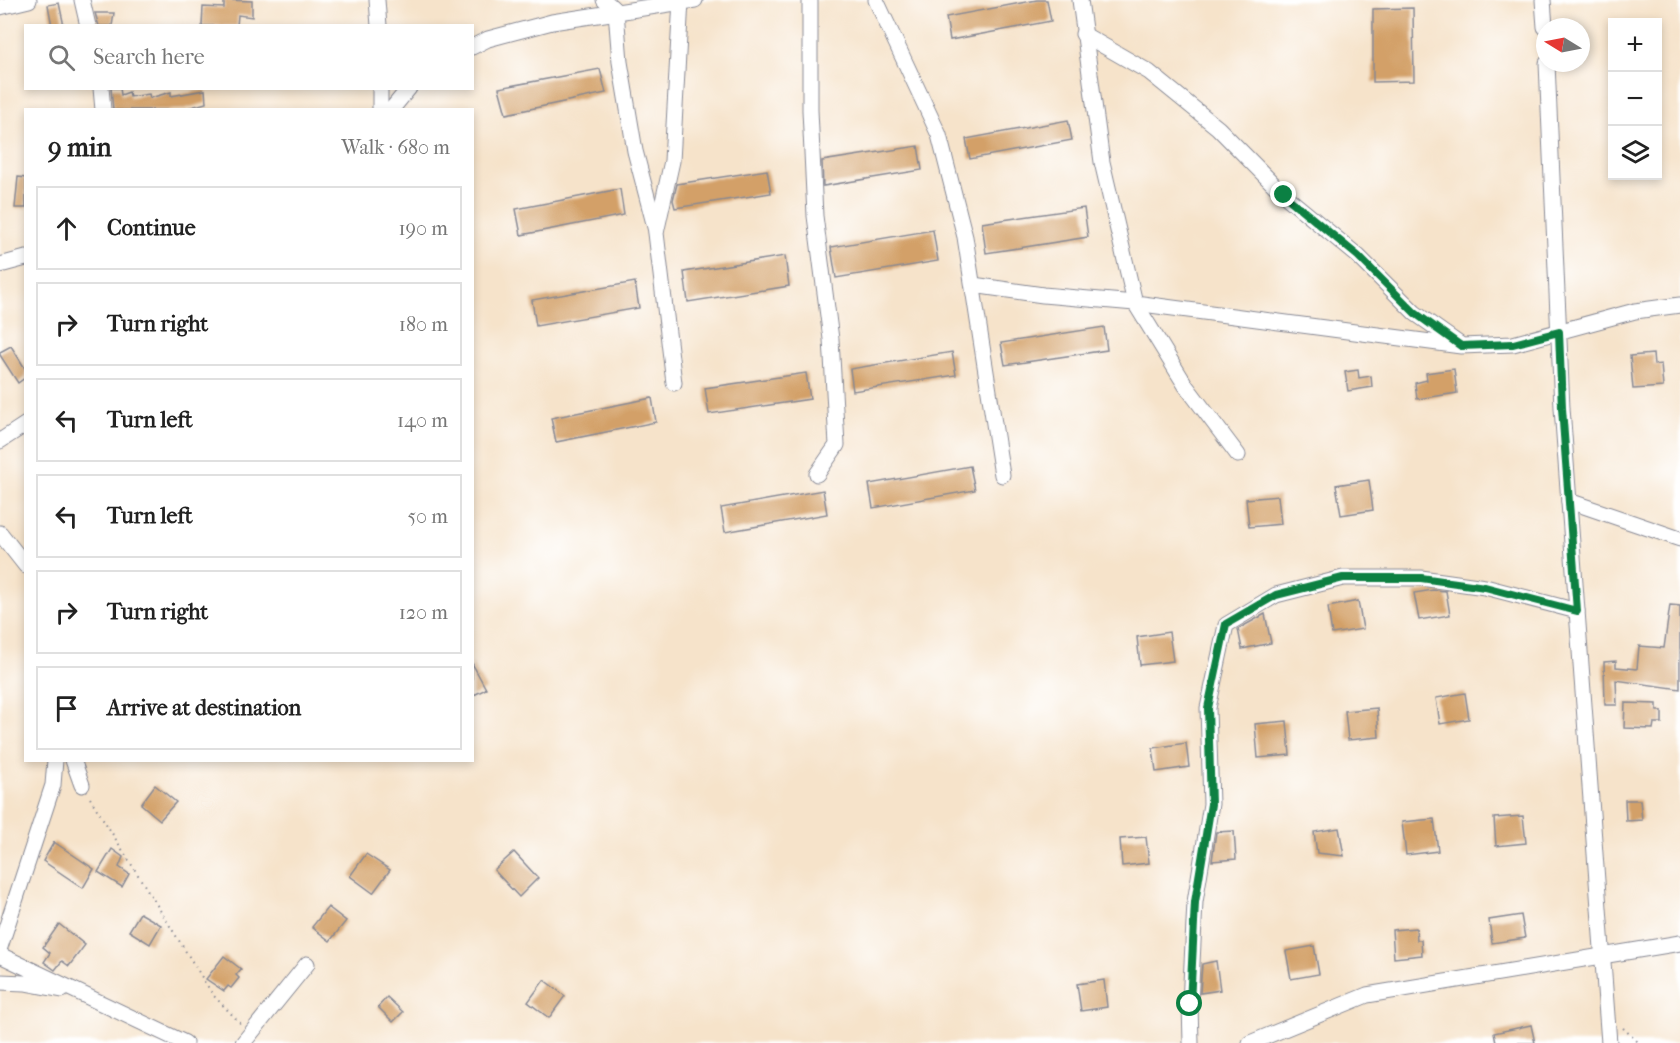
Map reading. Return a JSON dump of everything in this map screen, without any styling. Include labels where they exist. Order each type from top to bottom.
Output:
[{"type":"street","points":[[0,7],[29,0]]},
{"type":"street","points":[[82,0],[88,24]]},
{"type":"street","points":[[377,0],[379,24]]},
{"type":"street","points":[[604,0],[618,5]]},
{"type":"street","points":[[810,0],[810,110],[815,216],[831,339],[837,445],[818,474]]},
{"type":"street","points":[[876,0],[939,135],[965,237],[1002,475]]},
{"type":"street","points":[[1080,0],[1101,162],[1135,303],[1186,386],[1238,455]]},
{"type":"street","points":[[1543,0],[1544,18]]},
{"type":"street","points":[[474,46],[488,39],[618,5],[686,1],[672,161],[656,234]]},
{"type":"street","points":[[618,5],[620,62],[635,151],[656,234],[674,383]]},
{"type":"street","points":[[1083,34],[1149,72],[1218,128],[1284,195],[1358,256],[1415,313],[1461,346]]},
{"type":"street","points":[[1547,72],[1569,501],[1610,1043]]},
{"type":"street","points":[[101,90],[103,108]]},
{"type":"street","points":[[380,90],[380,108]]},
{"type":"street","points":[[393,108],[407,90]]},
{"type":"street","points":[[0,265],[24,259]]},
{"type":"street","points":[[973,285],[1043,295],[1135,303],[1461,346],[1513,344],[1635,311],[1680,305]]},
{"type":"street","points":[[0,441],[24,425]]},
{"type":"street","points":[[1569,501],[1678,536]]},
{"type":"street","points":[[0,533],[24,563]]},
{"type":"street","points":[[1191,1043],[1190,1004],[1195,902],[1211,804],[1208,708],[1226,624],[1276,595],[1343,578],[1421,578],[1464,584],[1485,587],[1577,611]]},
{"type":"street","points":[[0,947],[5,915],[53,785],[55,762]]},
{"type":"street","points":[[74,762],[82,785]]},
{"type":"street","points":[[1250,1043],[1285,1035],[1367,995],[1680,943]]},
{"type":"street","points":[[0,955],[185,1043]]},
{"type":"street","points":[[247,1038],[307,964]]},
{"type":"street","points":[[0,982],[25,983],[83,994]]},
{"type":"path","points":[[82,785],[213,995],[247,1038]]},
{"type":"building","points":[[224,0],[252,1],[252,17],[238,15],[237,24],[202,24],[203,7],[224,8]]},
{"type":"building","points":[[1047,0],[1051,21],[950,40],[946,17]]},
{"type":"building","points":[[59,3],[64,24],[52,24],[48,5]]},
{"type":"building","points":[[1413,8],[1414,81],[1373,82],[1373,9]]},
{"type":"building","points":[[95,13],[114,13],[112,24],[98,24]]},
{"type":"building","points":[[600,69],[606,93],[506,114],[499,88]]},
{"type":"building","points":[[111,90],[120,90],[121,95],[129,92],[130,97],[149,94],[150,98],[171,92],[171,96],[205,90],[206,103],[187,108],[113,108]]},
{"type":"building","points":[[1068,120],[1072,140],[970,159],[966,139]]},
{"type":"building","points":[[918,146],[922,170],[823,186],[822,161]]},
{"type":"building","points":[[767,170],[771,193],[675,208],[673,200],[677,184]]},
{"type":"building","points":[[18,177],[24,178],[24,208],[15,208]]},
{"type":"building","points":[[620,189],[624,215],[521,235],[516,209]]},
{"type":"building","points":[[1084,208],[1088,237],[986,253],[982,223]]},
{"type":"building","points":[[933,230],[938,261],[836,278],[831,247]]},
{"type":"building","points":[[785,256],[789,286],[688,302],[684,272]]},
{"type":"building","points":[[635,282],[639,308],[536,326],[532,300]]},
{"type":"building","points":[[1104,327],[1107,350],[1005,365],[1001,343]]},
{"type":"building","points":[[11,346],[24,367],[24,378],[18,383],[0,355],[0,352]]},
{"type":"building","points":[[952,352],[956,375],[853,391],[850,369]]},
{"type":"building","points":[[1653,354],[1654,365],[1661,364],[1663,387],[1633,389],[1630,356]]},
{"type":"building","points":[[1454,369],[1457,393],[1417,399],[1415,383],[1427,380],[1426,373]]},
{"type":"building","points":[[1358,370],[1359,378],[1371,376],[1372,387],[1348,391],[1345,372]]},
{"type":"building","points":[[806,373],[810,399],[709,414],[705,388]]},
{"type":"building","points":[[652,398],[656,422],[556,442],[551,418]]},
{"type":"building","points":[[970,466],[975,490],[873,508],[869,484]]},
{"type":"building","points":[[1369,480],[1373,510],[1341,515],[1336,485]]},
{"type":"building","points":[[823,490],[827,514],[725,532],[721,508]]},
{"type":"building","points":[[1278,496],[1281,524],[1249,527],[1246,499]]},
{"type":"building","points":[[1433,590],[1446,591],[1450,615],[1419,620],[1414,593]]},
{"type":"building","points":[[1358,601],[1363,629],[1332,634],[1328,607]]},
{"type":"building","points":[[1670,605],[1680,606],[1680,689],[1616,680],[1617,705],[1605,705],[1604,662],[1616,661],[1616,667],[1637,669],[1639,646],[1664,648]]},
{"type":"building","points":[[1265,614],[1271,643],[1242,649],[1238,629]]},
{"type":"building","points":[[1169,632],[1173,661],[1140,665],[1137,637]]},
{"type":"building","points":[[474,667],[486,689],[474,695]]},
{"type":"building","points":[[1465,693],[1469,719],[1440,724],[1436,698]]},
{"type":"building","points":[[1625,703],[1657,704],[1657,711],[1662,711],[1662,723],[1654,723],[1653,729],[1624,728]]},
{"type":"building","points":[[1377,708],[1379,737],[1348,740],[1345,711]]},
{"type":"building","points":[[1287,721],[1290,755],[1258,758],[1255,724]]},
{"type":"building","points":[[1186,743],[1189,767],[1156,772],[1153,748]]},
{"type":"building","points":[[155,785],[176,802],[160,820],[141,804]]},
{"type":"building","points":[[1625,800],[1640,800],[1642,820],[1626,821]]},
{"type":"building","points":[[1523,816],[1526,843],[1496,846],[1494,818]]},
{"type":"building","points":[[1434,819],[1438,851],[1406,855],[1402,822]]},
{"type":"building","points":[[1339,828],[1344,856],[1317,853],[1314,832]]},
{"type":"building","points":[[1234,831],[1236,859],[1212,861],[1216,832]]},
{"type":"building","points":[[1146,837],[1149,863],[1122,866],[1120,839]]},
{"type":"building","points":[[54,842],[94,869],[83,888],[43,861]]},
{"type":"building","points":[[112,849],[123,857],[119,867],[129,874],[122,887],[98,872]]},
{"type":"building","points":[[514,852],[538,878],[519,897],[494,870]]},
{"type":"building","points":[[366,854],[390,870],[373,893],[350,876]]},
{"type":"building","points":[[328,907],[346,921],[330,941],[312,927]]},
{"type":"building","points":[[140,913],[161,925],[150,944],[129,931]]},
{"type":"building","points":[[1521,915],[1525,938],[1492,943],[1489,920]]},
{"type":"building","points":[[59,924],[85,945],[69,966],[62,961],[55,970],[44,962],[50,953],[43,947]]},
{"type":"building","points":[[1416,928],[1417,940],[1421,940],[1422,955],[1394,958],[1392,930]]},
{"type":"building","points":[[1314,946],[1319,974],[1291,979],[1286,951]]},
{"type":"building","points":[[224,956],[241,969],[236,975],[239,978],[231,988],[228,986],[224,991],[206,979]]},
{"type":"building","points":[[1216,961],[1220,990],[1200,993],[1202,964]]},
{"type":"building","points":[[544,980],[565,996],[549,1018],[528,1002]]},
{"type":"building","points":[[1104,980],[1107,1007],[1081,1011],[1077,984]]},
{"type":"building","points":[[387,997],[403,1012],[393,1022],[378,1007]]},
{"type":"building","points":[[1531,1025],[1535,1043],[1496,1043],[1494,1033]]},
{"type":"route","points":[[1190,1004],[1195,902],[1211,804],[1208,708],[1226,624],[1276,595],[1343,578],[1421,578],[1485,587],[1577,611],[1562,408],[1559,332],[1513,344],[1461,346],[1415,313],[1358,256],[1284,195]]}]
